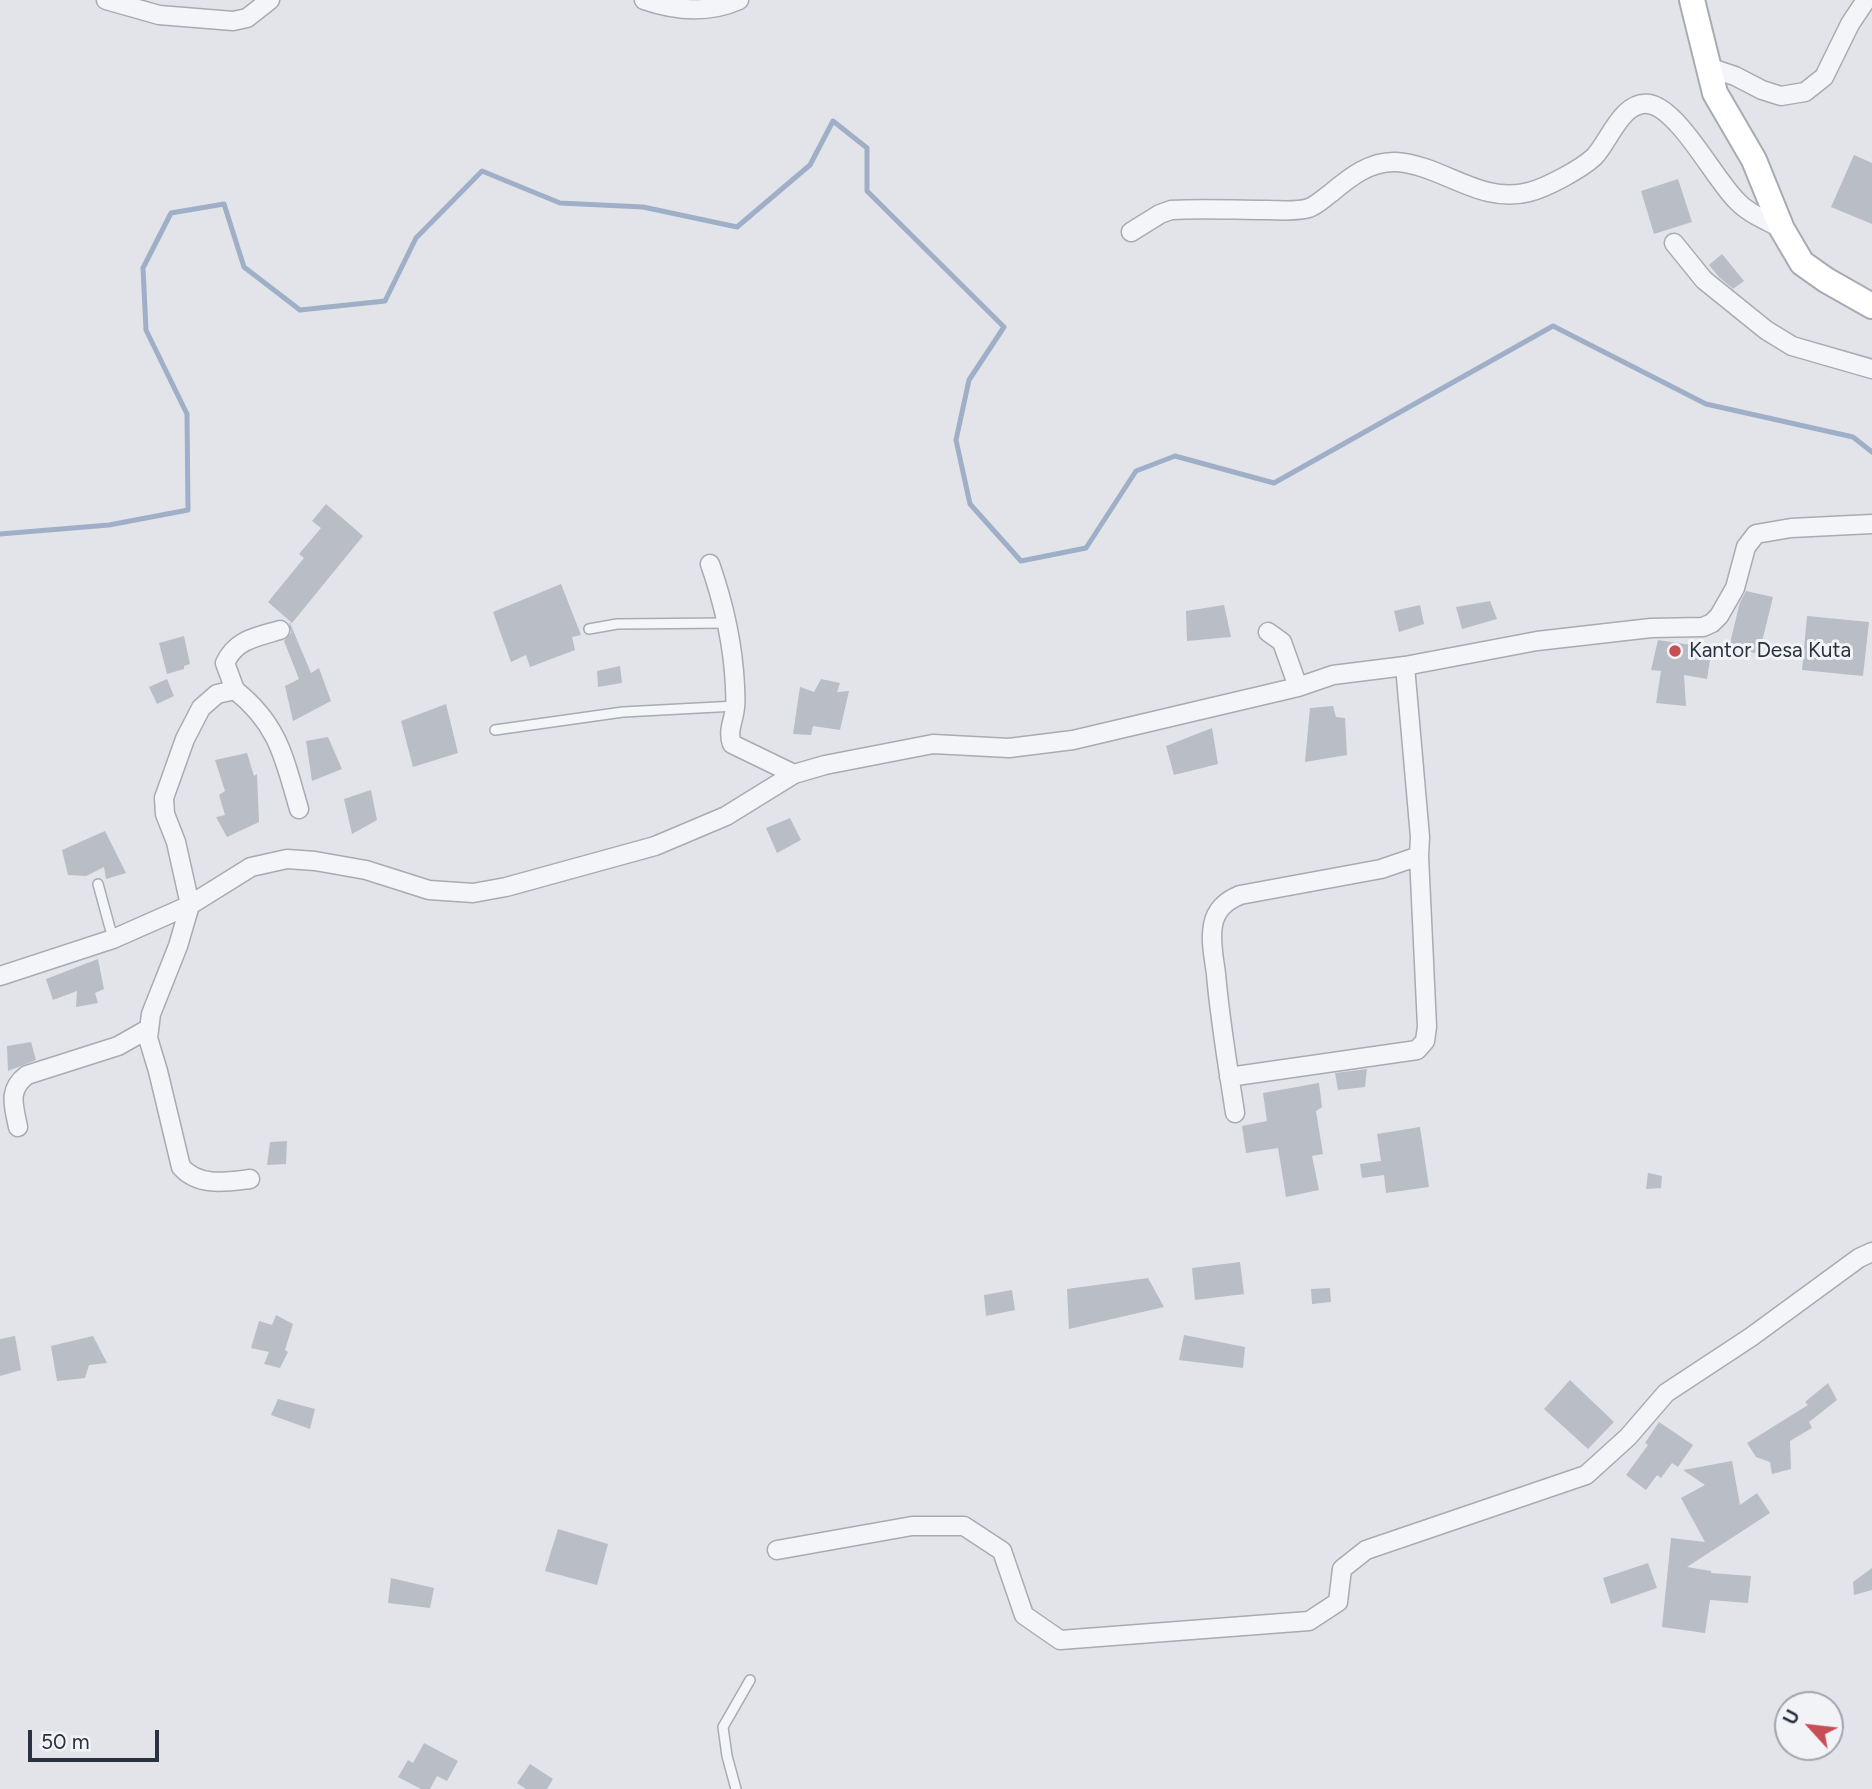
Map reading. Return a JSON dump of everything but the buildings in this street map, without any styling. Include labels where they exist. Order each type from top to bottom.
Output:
[{"type":"main road","points":[[1692,0],[1715,93],[1754,160],[1782,229],[1802,263],[1872,306]]},
{"type":"street","points":[[106,0],[159,15],[233,21],[247,18],[270,0]]},
{"type":"street","points":[[644,0],[679,9],[715,10],[739,0]]},
{"type":"street","points":[[1709,67],[1781,96],[1805,92],[1824,77],[1850,24],[1866,0]]},
{"type":"street","points":[[1131,232],[1171,210],[1311,208],[1350,177],[1375,164],[1393,162],[1423,167],[1480,191],[1514,195],[1530,192],[1548,186],[1593,158],[1627,111],[1648,104],[1661,110],[1695,144],[1737,202],[1782,229]]},
{"type":"street","points":[[1675,243],[1704,280],[1766,330],[1792,346],[1872,369]]},
{"type":"street","points":[[0,976],[113,939],[190,905],[251,867],[287,859],[366,870],[429,890],[473,893],[506,887],[655,846],[726,816],[794,774],[933,744],[1009,748],[1073,740],[1298,687],[1333,675],[1405,666],[1537,641],[1651,628],[1703,627],[1719,616],[1735,588],[1746,547],[1756,534],[1791,527],[1872,524]]},
{"type":"street","points":[[710,564],[725,605],[728,623],[736,706],[730,728],[732,744],[794,774]]},
{"type":"street","points":[[280,630],[245,640],[232,650],[225,663],[235,690],[267,721],[283,754],[299,809]]},
{"type":"street","points":[[1268,632],[1282,642],[1298,687]]},
{"type":"street","points":[[1229,1077],[1417,1050],[1425,1041],[1427,1027],[1420,836],[1405,666]]},
{"type":"street","points":[[235,690],[218,694],[201,708],[165,789],[165,814],[176,842],[190,905],[148,1029],[148,1038],[181,1167],[189,1176],[201,1181],[250,1179]]},
{"type":"street","points":[[1235,1113],[1219,1011],[1212,940],[1213,924],[1219,910],[1227,901],[1240,895],[1381,869],[1419,856]]},
{"type":"street","points":[[18,1127],[13,1100],[17,1083],[27,1075],[118,1046],[148,1029]]},
{"type":"street","points":[[777,1550],[912,1526],[964,1526],[1002,1551],[1024,1615],[1060,1640],[1309,1621],[1338,1602],[1342,1569],[1366,1550],[1586,1475],[1628,1437],[1666,1393],[1751,1338],[1859,1258],[1872,1252]]},
{"type":"lane","points":[[589,629],[617,624],[728,623]]},
{"type":"lane","points":[[495,730],[623,712],[736,706]]},
{"type":"lane","points":[[98,884],[113,939]]},
{"type":"lane","points":[[736,1789],[723,1727],[750,1680]]},
{"type":"waterway","points":[[0,534],[109,525],[188,510],[187,414],[146,330],[143,268],[171,213],[224,204],[244,267],[300,310],[385,301],[416,238],[482,171],[560,203],[643,207],[737,227],[810,165],[833,121],[867,148],[867,191],[1004,327],[969,380],[956,440],[970,504],[1021,561],[1086,548],[1136,471],[1175,456],[1274,483],[1553,326],[1706,404],[1853,437],[1872,452]]},
{"type":"place","name":"Kantor Desa Kuta","points":[[1675,651]]}]
